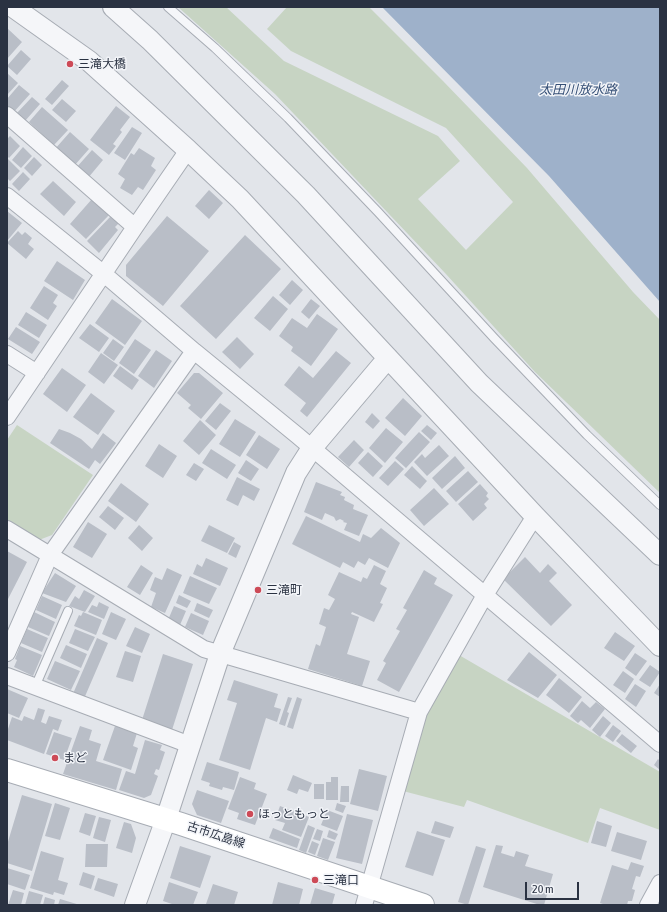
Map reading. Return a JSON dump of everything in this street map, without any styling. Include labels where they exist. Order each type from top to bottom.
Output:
[{"type":"main road","name":"古市広島線","points":[[7,770],[166,819],[367,896],[423,905]]},
{"type":"street","points":[[13,7],[88,61],[188,150],[240,199],[535,516],[660,646]]},
{"type":"street","points":[[113,7],[150,40],[306,194],[479,383],[660,555]]},
{"type":"street","points":[[7,115],[136,227]]},
{"type":"street","points":[[7,417],[188,150]]},
{"type":"street","points":[[7,196],[104,274],[194,351],[312,448],[660,744]]},
{"type":"street","points":[[7,653],[50,555],[194,351]]},
{"type":"street","points":[[7,354],[37,373]]},
{"type":"street","points":[[135,905],[166,819],[220,654],[296,473],[312,448],[388,358]]},
{"type":"street","points":[[367,896],[419,712],[485,595],[535,516]]},
{"type":"street","points":[[7,529],[204,648],[419,712]]},
{"type":"street","points":[[7,676],[190,745]]},
{"type":"street","points":[[648,905],[660,883]]},
{"type":"lane","points":[[168,7],[215,48],[288,118],[587,435],[660,505]]},
{"type":"lane","points":[[35,687],[68,611]]},
{"type":"green space","points":[[178,7],[226,7],[284,61],[438,136],[460,161],[418,199],[466,250],[513,202],[446,128],[291,51],[267,29],[287,7],[369,7],[443,81],[527,168],[633,292],[660,320],[660,493],[535,372],[445,273],[275,94]]},
{"type":"green space","points":[[17,425],[93,475],[52,535],[39,540],[7,520],[7,440]]},
{"type":"green space","points":[[459,655],[660,772],[660,830],[600,808],[588,843],[467,800],[464,807],[403,791],[423,716]]},
{"type":"water","name":"太田川放水路","points":[[382,7],[660,7],[660,302],[549,176]]},
{"type":"building","points":[[7,28],[22,42],[7,59]]},
{"type":"building","points":[[21,50],[31,59],[17,75],[7,66]]},
{"type":"building","points":[[7,73],[18,83],[7,95]]},
{"type":"building","points":[[62,80],[69,86],[52,105],[45,99]]},
{"type":"building","points":[[19,85],[30,94],[13,113],[7,108],[7,99]]},
{"type":"building","points":[[32,97],[40,104],[25,121],[16,114]]},
{"type":"building","points":[[62,99],[76,111],[66,122],[52,110]]},
{"type":"building","points":[[116,106],[130,117],[120,130],[122,132],[113,144],[116,146],[109,155],[90,140]]},
{"type":"building","points":[[42,107],[68,130],[54,145],[29,122]]},
{"type":"building","points":[[132,127],[142,133],[125,160],[114,153]]},
{"type":"building","points":[[70,132],[89,149],[74,166],[55,149]]},
{"type":"building","points":[[10,136],[20,146],[9,158],[7,156],[7,139]]},
{"type":"building","points":[[23,147],[32,156],[21,168],[12,160]]},
{"type":"building","points":[[139,148],[155,158],[151,166],[156,170],[143,190],[138,187],[132,195],[120,188],[125,179],[118,174],[131,153],[134,155]]},
{"type":"building","points":[[92,150],[103,160],[88,178],[76,168]]},
{"type":"building","points":[[34,157],[42,165],[32,176],[24,168]]},
{"type":"building","points":[[7,158],[20,171],[10,181],[7,178]]},
{"type":"building","points":[[23,172],[30,179],[19,191],[12,184]]},
{"type":"building","points":[[53,181],[76,202],[64,216],[40,194]]},
{"type":"building","points":[[209,190],[223,203],[209,219],[195,206]]},
{"type":"building","points":[[92,199],[109,215],[86,239],[70,224]]},
{"type":"building","points":[[7,211],[22,223],[7,241]]},
{"type":"building","points":[[111,216],[119,223],[115,227],[118,230],[99,253],[87,241]]},
{"type":"building","points":[[167,216],[209,251],[163,306],[126,276],[126,265]]},
{"type":"building","points":[[18,231],[22,235],[25,232],[32,238],[28,244],[34,249],[26,259],[7,243]]},
{"type":"building","points":[[245,235],[281,269],[216,339],[180,306]]},
{"type":"building","points":[[57,261],[85,280],[73,300],[44,281]]},
{"type":"building","points":[[292,280],[303,290],[290,305],[279,295]]},
{"type":"building","points":[[44,286],[58,295],[53,303],[57,306],[48,320],[30,308]]},
{"type":"building","points":[[273,296],[288,309],[270,331],[254,318]]},
{"type":"building","points":[[112,299],[142,321],[125,345],[95,323]]},
{"type":"building","points":[[311,299],[320,306],[309,319],[301,312]]},
{"type":"building","points":[[26,312],[47,325],[39,338],[18,325]]},
{"type":"building","points":[[317,314],[338,329],[311,366],[291,351],[293,347],[279,336],[292,318],[307,328]]},
{"type":"building","points":[[90,324],[109,338],[99,352],[79,338]]},
{"type":"building","points":[[16,327],[40,342],[32,354],[8,339]]},
{"type":"building","points":[[237,337],[254,354],[240,369],[222,352]]},
{"type":"building","points":[[113,339],[124,347],[114,361],[103,353]]},
{"type":"building","points":[[135,339],[151,350],[134,374],[119,363]]},
{"type":"building","points":[[156,350],[172,361],[154,388],[138,376]]},
{"type":"building","points":[[336,351],[351,363],[307,417],[300,411],[306,403],[284,385],[299,366],[313,378]]},
{"type":"building","points":[[101,353],[118,365],[104,384],[88,372]]},
{"type":"building","points":[[120,366],[139,380],[132,390],[113,376]]},
{"type":"building","points":[[62,368],[86,385],[67,412],[43,394]]},
{"type":"building","points":[[194,373],[199,373],[223,393],[201,419],[188,408],[191,405],[177,393]]},
{"type":"building","points":[[91,393],[115,411],[98,435],[73,417]]},
{"type":"building","points":[[403,398],[422,416],[405,436],[385,418]]},
{"type":"building","points":[[220,403],[231,411],[216,430],[205,421]]},
{"type":"building","points":[[372,413],[380,421],[373,429],[365,422]]},
{"type":"building","points":[[235,419],[256,432],[240,457],[219,444]]},
{"type":"building","points":[[200,420],[216,435],[199,455],[183,441]]},
{"type":"building","points":[[427,425],[437,433],[431,440],[421,431]]},
{"type":"building","points":[[386,428],[403,442],[385,463],[369,448]]},
{"type":"building","points":[[59,429],[81,439],[92,449],[103,433],[116,443],[100,464],[95,460],[89,469],[50,443]]},
{"type":"building","points":[[419,432],[430,442],[406,468],[395,458]]},
{"type":"building","points":[[259,435],[280,449],[267,469],[246,455]]},
{"type":"building","points":[[354,440],[364,450],[349,467],[338,457]]},
{"type":"building","points":[[159,444],[177,456],[163,478],[145,466]]},
{"type":"building","points":[[439,445],[449,456],[427,476],[414,462],[422,454],[425,458]]},
{"type":"building","points":[[211,449],[236,465],[227,479],[202,463]]},
{"type":"building","points":[[368,452],[383,466],[373,477],[358,463]]},
{"type":"building","points":[[455,456],[465,468],[442,489],[432,478]]},
{"type":"building","points":[[246,460],[259,469],[251,481],[238,473]]},
{"type":"building","points":[[395,461],[404,469],[388,486],[379,478]]},
{"type":"building","points":[[194,463],[204,469],[196,481],[186,475]]},
{"type":"building","points":[[412,466],[427,481],[420,489],[404,475]]},
{"type":"building","points":[[468,471],[478,482],[456,502],[446,491]]},
{"type":"building","points":[[237,477],[260,489],[254,501],[243,495],[238,506],[226,500]]},
{"type":"building","points":[[316,482],[342,492],[340,495],[345,497],[344,500],[354,505],[353,509],[368,515],[359,536],[344,530],[347,523],[340,519],[336,521],[334,517],[325,513],[322,520],[304,512]]},
{"type":"building","points":[[121,483],[149,504],[136,522],[108,501]]},
{"type":"building","points":[[480,484],[488,493],[486,496],[489,499],[484,504],[487,508],[473,521],[458,504]]},
{"type":"building","points":[[434,488],[449,504],[424,526],[410,510]]},
{"type":"building","points":[[108,506],[124,518],[115,530],[99,517]]},
{"type":"building","points":[[306,516],[360,542],[363,534],[371,538],[381,528],[400,543],[388,568],[369,558],[365,565],[358,561],[354,568],[343,562],[340,568],[292,544]]},
{"type":"building","points":[[88,522],[107,534],[92,558],[73,547]]},
{"type":"building","points":[[139,525],[153,538],[142,551],[128,538]]},
{"type":"building","points":[[209,525],[235,538],[227,553],[201,541]]},
{"type":"building","points":[[234,542],[241,546],[236,558],[228,554]]},
{"type":"building","points":[[7,551],[27,562],[7,601]]},
{"type":"building","points":[[525,557],[540,573],[548,564],[557,573],[549,581],[572,605],[551,626],[503,579]]},
{"type":"building","points":[[206,558],[228,568],[220,586],[193,574],[197,564],[202,567]]},
{"type":"building","points":[[141,565],[153,573],[140,595],[127,587]]},
{"type":"building","points":[[374,565],[386,571],[380,584],[387,588],[380,603],[383,604],[374,622],[352,612],[351,614],[359,617],[347,654],[370,661],[362,686],[308,669],[316,644],[320,646],[326,627],[319,624],[324,608],[329,610],[335,599],[328,595],[339,572],[361,582],[363,577],[367,579]]},
{"type":"building","points":[[167,568],[182,575],[165,613],[151,607],[156,593],[150,590],[155,577],[162,580]]},
{"type":"building","points":[[424,570],[437,578],[434,584],[453,595],[399,692],[377,680],[386,663],[383,661],[400,631],[396,629],[407,610],[403,608]]},
{"type":"building","points":[[55,573],[76,586],[66,602],[42,593]]},
{"type":"building","points":[[190,576],[217,588],[209,604],[183,593]]},
{"type":"building","points":[[84,590],[95,596],[85,612],[69,606],[75,596],[79,599]]},
{"type":"building","points":[[179,595],[191,601],[187,608],[176,603]]},
{"type":"building","points":[[42,596],[62,605],[56,619],[36,610]]},
{"type":"building","points":[[99,602],[109,607],[104,619],[88,612],[92,605],[97,607]]},
{"type":"building","points":[[197,603],[213,610],[209,618],[194,611]]},
{"type":"building","points":[[174,606],[186,611],[180,625],[168,620]]},
{"type":"building","points":[[34,612],[55,622],[49,636],[28,627]]},
{"type":"building","points":[[83,612],[102,620],[96,635],[74,626],[79,615],[81,616]]},
{"type":"building","points":[[111,612],[126,619],[116,640],[102,634]]},
{"type":"building","points":[[191,613],[209,621],[203,635],[185,627]]},
{"type":"building","points":[[135,627],[150,634],[142,653],[126,646]]},
{"type":"building","points":[[27,629],[48,638],[42,652],[21,643]]},
{"type":"building","points":[[75,629],[95,637],[88,651],[69,643]]},
{"type":"building","points":[[615,632],[635,646],[624,661],[604,648]]},
{"type":"building","points":[[97,638],[108,643],[83,701],[72,696]]},
{"type":"building","points":[[66,645],[87,654],[81,668],[60,658]]},
{"type":"building","points":[[20,646],[42,655],[33,676],[14,667],[17,660],[15,659]]},
{"type":"building","points":[[125,651],[141,656],[133,682],[116,677]]},
{"type":"building","points":[[529,652],[557,675],[538,698],[507,680]]},
{"type":"building","points":[[635,653],[647,661],[636,676],[625,668]]},
{"type":"building","points":[[163,654],[193,664],[172,730],[142,720]]},
{"type":"building","points":[[55,661],[80,671],[71,690],[47,679]]},
{"type":"building","points":[[650,665],[660,672],[650,687],[639,680]]},
{"type":"building","points":[[623,671],[634,679],[625,693],[613,685]]},
{"type":"building","points":[[559,678],[582,697],[569,713],[546,695]]},
{"type":"building","points":[[234,680],[278,694],[274,707],[281,709],[277,722],[266,718],[250,770],[219,760],[237,703],[227,700]]},
{"type":"building","points":[[635,684],[646,691],[636,707],[625,699]]},
{"type":"building","points":[[660,684],[660,697],[654,693]]},
{"type":"building","points":[[7,689],[28,698],[19,718],[7,713]]},
{"type":"building","points":[[288,697],[292,698],[287,712],[289,713],[285,726],[279,724]]},
{"type":"building","points":[[297,697],[302,699],[293,729],[287,727]]},
{"type":"building","points":[[582,701],[590,708],[596,702],[605,709],[590,728],[581,720],[578,723],[570,716]]},
{"type":"building","points":[[38,708],[45,710],[41,722],[46,724],[49,716],[62,720],[58,731],[53,729],[44,754],[7,740],[7,732],[12,717],[22,721],[24,716],[34,720]]},
{"type":"building","points":[[603,716],[611,723],[600,737],[592,730]]},
{"type":"building","points":[[613,725],[621,731],[613,742],[605,736]]},
{"type":"building","points":[[80,726],[92,730],[89,740],[101,744],[96,761],[122,769],[116,790],[63,774]]},
{"type":"building","points":[[115,726],[137,733],[133,746],[138,748],[131,770],[103,760]]},
{"type":"building","points":[[54,732],[72,738],[64,760],[46,754]]},
{"type":"building","points":[[622,734],[637,746],[631,753],[616,741]]},
{"type":"building","points":[[145,740],[162,745],[160,750],[165,752],[159,770],[156,769],[154,774],[158,776],[151,795],[144,798],[119,790],[126,771],[135,774]]},
{"type":"building","points":[[658,759],[660,761],[660,770],[654,765]]},
{"type":"building","points":[[207,762],[239,772],[234,790],[223,787],[222,790],[209,786],[210,783],[201,780]]},
{"type":"building","points":[[359,769],[387,776],[378,811],[350,804]]},
{"type":"building","points":[[293,775],[312,783],[308,792],[299,789],[297,794],[287,790]]},
{"type":"building","points":[[240,777],[256,783],[254,789],[267,794],[255,825],[237,819],[239,813],[228,809]]},
{"type":"building","points":[[331,777],[338,777],[338,800],[326,800],[326,782],[331,782]]},
{"type":"building","points":[[314,784],[324,784],[324,799],[314,799]]},
{"type":"building","points":[[341,786],[349,786],[349,802],[340,802]]},
{"type":"building","points":[[197,790],[229,801],[221,823],[197,815],[192,804]]},
{"type":"building","points":[[22,795],[52,804],[32,871],[7,863],[7,845]]},
{"type":"building","points":[[55,803],[70,808],[60,840],[45,836]]},
{"type":"building","points":[[337,803],[346,806],[343,813],[335,810]]},
{"type":"building","points":[[280,806],[309,817],[301,837],[282,830],[285,823],[275,820]]},
{"type":"building","points":[[327,810],[343,816],[337,831],[321,825]]},
{"type":"building","points":[[85,813],[96,816],[90,836],[79,832]]},
{"type":"building","points":[[347,814],[373,820],[362,864],[336,858]]},
{"type":"building","points":[[99,817],[111,820],[105,842],[93,838]]},
{"type":"building","points":[[435,821],[454,827],[450,838],[431,833]]},
{"type":"building","points":[[597,821],[612,826],[606,847],[591,843]]},
{"type":"building","points":[[124,822],[131,824],[136,838],[132,853],[116,848]]},
{"type":"building","points":[[308,825],[315,828],[306,853],[299,850]]},
{"type":"building","points":[[273,828],[300,839],[297,848],[269,838]]},
{"type":"building","points":[[317,829],[323,831],[320,841],[313,839]]},
{"type":"building","points":[[329,830],[338,834],[335,840],[327,837]]},
{"type":"building","points":[[417,831],[445,840],[433,876],[405,867]]},
{"type":"building","points":[[617,832],[647,841],[641,860],[611,851]]},
{"type":"building","points":[[323,838],[335,842],[328,860],[317,856]]},
{"type":"building","points":[[312,841],[319,844],[315,855],[308,852]]},
{"type":"building","points":[[86,844],[108,844],[107,867],[85,867]]},
{"type":"building","points":[[496,845],[503,846],[501,853],[514,857],[516,851],[529,855],[525,866],[553,874],[544,905],[483,887]]},
{"type":"building","points":[[180,846],[211,856],[200,888],[170,878]]},
{"type":"building","points":[[476,846],[486,849],[468,905],[458,902]]},
{"type":"building","points":[[41,851],[64,858],[58,880],[68,883],[64,895],[54,892],[53,895],[30,888]]},
{"type":"building","points":[[631,862],[644,866],[640,877],[636,876],[632,889],[635,890],[632,901],[628,901],[627,905],[606,905],[600,903],[612,865],[628,870]]},
{"type":"building","points":[[7,868],[30,875],[25,890],[7,884]]},
{"type":"building","points":[[83,872],[95,876],[91,889],[79,885]]},
{"type":"building","points":[[98,878],[118,884],[114,897],[94,890]]},
{"type":"building","points":[[169,882],[198,892],[193,905],[175,905],[163,901]]},
{"type":"building","points":[[278,882],[303,889],[299,905],[272,905]]},
{"type":"building","points":[[213,884],[238,892],[234,905],[206,904]]},
{"type":"building","points":[[315,888],[335,894],[332,905],[310,905]]},
{"type":"building","points":[[13,890],[24,893],[21,905],[8,905]]},
{"type":"building","points":[[29,891],[43,895],[40,905],[25,905]]},
{"type":"building","points":[[45,897],[55,900],[54,905],[43,905]]},
{"type":"building","points":[[60,899],[80,905],[58,905]]},
{"type":"place","name":"三滝大橋","points":[[70,64]]},
{"type":"place","name":"三滝町","points":[[258,590]]},
{"type":"place","name":"まど","points":[[55,758]]},
{"type":"place","name":"ほっともっと","points":[[250,814]]},
{"type":"place","name":"三滝口","points":[[315,880]]}]
